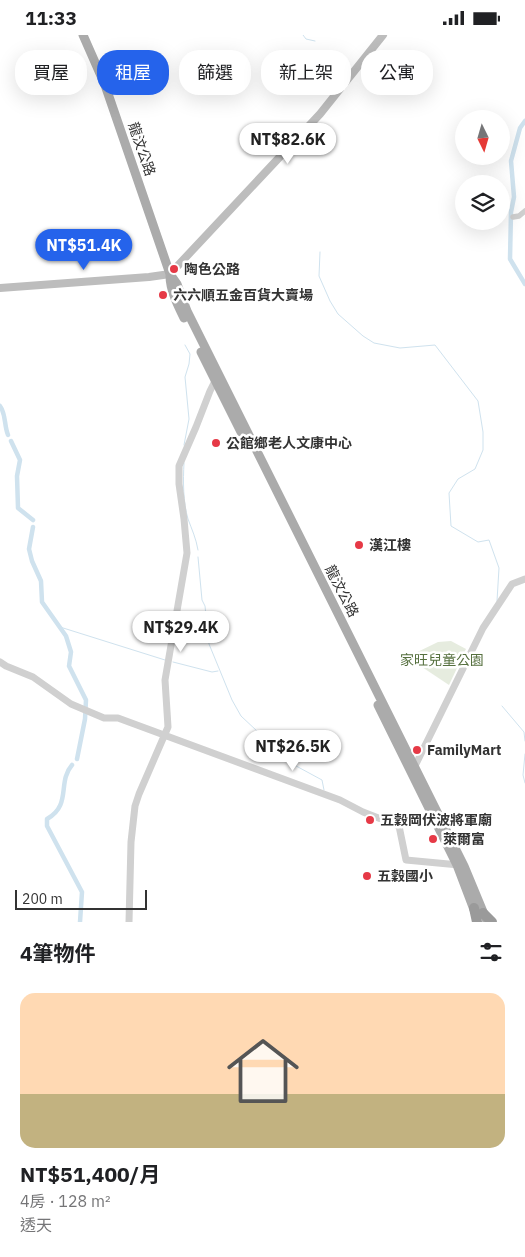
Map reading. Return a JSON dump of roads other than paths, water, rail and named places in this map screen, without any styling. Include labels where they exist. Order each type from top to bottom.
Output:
[{"type":"highway","points":[[480,917],[492,922]]},
{"type":"main road","name":"龍汶公路","points":[[83,35],[105,85],[170,274],[170,282],[181,313],[218,379],[461,865],[480,917]]},
{"type":"main road","points":[[0,288],[170,274],[320,114],[383,35]]},
{"type":"street","points":[[513,217],[519,216],[525,211]]},
{"type":"street","points":[[129,922],[131,842],[135,806],[168,727],[166,680],[187,553],[179,484],[179,466],[218,379]]},
{"type":"street","points":[[413,770],[483,628],[512,585],[525,579]]},
{"type":"street","points":[[0,662],[33,677],[71,704],[104,718],[118,718],[340,800],[363,812],[399,826],[406,860],[461,865]]},
{"type":"waterway","points":[[303,35],[306,39],[315,41]]},
{"type":"waterway","points":[[525,121],[520,128],[511,161],[514,197],[511,212],[510,259],[525,284]]},
{"type":"waterway","points":[[320,252],[319,276],[338,314],[374,343],[400,348],[435,345],[478,401],[483,432],[483,450],[475,469],[458,479],[449,493],[451,526],[478,542],[489,540],[499,568],[497,601]]},
{"type":"waterway","points":[[184,445],[189,419],[185,377],[190,354],[185,345]]},
{"type":"waterway","points":[[0,406],[8,435]]},
{"type":"waterway","points":[[11,441],[20,460],[17,476],[18,508],[33,520]]},
{"type":"waterway","points":[[184,463],[185,506],[198,550]]},
{"type":"waterway","points":[[33,527],[29,549],[41,581],[42,602],[66,636],[71,652],[69,666],[86,700],[85,719],[77,759]]},
{"type":"waterway","points":[[198,557],[209,644],[232,700],[241,716],[273,746],[274,754],[322,780],[324,790]]},
{"type":"waterway","points":[[60,627],[165,660]]},
{"type":"waterway","points":[[173,662],[212,672],[218,671]]},
{"type":"waterway","points":[[502,706],[524,732],[525,741]]},
{"type":"waterway","points":[[525,754],[523,775],[525,783]]},
{"type":"waterway","points":[[72,765],[65,779],[62,800],[55,813],[47,819],[47,826],[82,892],[80,922]]},
{"type":"place","name":"陶色公路","points":[[174,269]]},
{"type":"place","name":"六六順五金百貨大賣場","points":[[163,295]]},
{"type":"place","name":"公館鄉老人文康中心","points":[[216,443]]},
{"type":"place","name":"漢江樓","points":[[359,545]]},
{"type":"place","name":"FamilyMart","points":[[417,750]]},
{"type":"place","name":"五穀岡伏波將軍廟","points":[[370,820]]},
{"type":"place","name":"萊爾富","points":[[433,839]]},
{"type":"place","name":"五穀國小","points":[[367,876]]},
{"type":"park label","name":"家旺兒童公園","points":[[442,660]]}]
